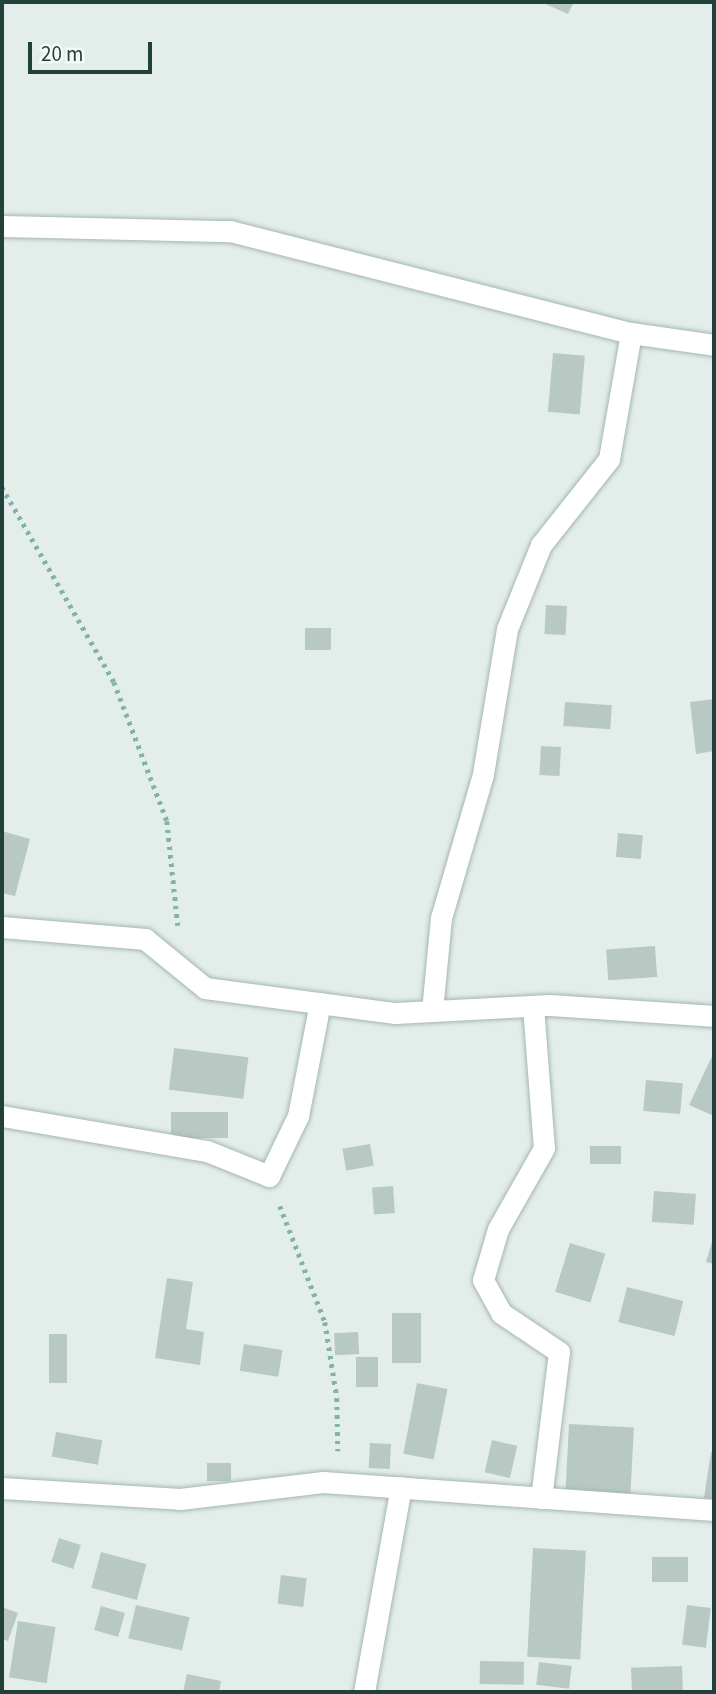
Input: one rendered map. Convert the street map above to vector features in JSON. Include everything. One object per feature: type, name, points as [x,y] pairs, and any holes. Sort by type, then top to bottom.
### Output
[{"type":"street","points":[[2,226],[230,231],[631,333],[714,345]]},
{"type":"street","points":[[432,1011],[441,918],[483,774],[507,629],[541,545],[609,459],[631,333]]},
{"type":"street","points":[[2,927],[145,939],[205,988],[395,1013],[533,1006],[714,1016]]},
{"type":"street","points":[[2,1116],[207,1151],[269,1176],[298,1116],[320,1003]]},
{"type":"street","points":[[533,1006],[544,1149],[498,1229],[483,1280],[501,1313],[559,1352],[541,1497]]},
{"type":"street","points":[[2,1488],[180,1499],[340,1483],[714,1510]]},
{"type":"street","points":[[364,1692],[401,1488]]},
{"type":"path","points":[[2,487],[114,682],[167,821],[182,970]]},
{"type":"path","points":[[269,1176],[325,1322],[337,1398],[340,1483]]},
{"type":"building","points":[[541,2],[574,2],[568,14]]},
{"type":"building","points":[[553,353],[585,356],[580,415],[548,412]]},
{"type":"building","points":[[546,605],[567,606],[565,635],[544,634]]},
{"type":"building","points":[[305,628],[331,628],[331,650],[305,650]]},
{"type":"building","points":[[714,699],[714,751],[696,754],[690,702]]},
{"type":"building","points":[[565,702],[612,705],[610,729],[563,726]]},
{"type":"building","points":[[541,746],[561,747],[559,776],[539,775]]},
{"type":"building","points":[[2,831],[30,839],[15,896],[2,893]]},
{"type":"building","points":[[618,833],[643,835],[641,859],[616,857]]},
{"type":"building","points":[[655,946],[657,977],[608,980],[606,949]]},
{"type":"building","points":[[174,1048],[248,1057],[243,1099],[169,1090]]},
{"type":"building","points":[[714,1052],[714,1116],[689,1105]]},
{"type":"building","points":[[646,1080],[683,1083],[680,1114],[643,1111]]},
{"type":"building","points":[[171,1112],[228,1112],[228,1138],[171,1138]]},
{"type":"building","points":[[370,1144],[374,1166],[346,1171],[342,1149]]},
{"type":"building","points":[[590,1146],[621,1146],[621,1164],[590,1164]]},
{"type":"building","points":[[393,1186],[395,1213],[374,1214],[372,1187]]},
{"type":"building","points":[[654,1191],[696,1194],[694,1225],[652,1222]]},
{"type":"building","points":[[714,1235],[714,1264],[706,1262]]},
{"type":"building","points":[[570,1243],[605,1254],[590,1303],[555,1292]]},
{"type":"building","points":[[167,1278],[193,1282],[186,1329],[204,1332],[200,1365],[155,1358]]},
{"type":"building","points":[[627,1287],[683,1301],[675,1336],[618,1322]]},
{"type":"building","points":[[392,1313],[421,1313],[421,1363],[392,1363]]},
{"type":"building","points":[[358,1332],[359,1354],[335,1355],[334,1333]]},
{"type":"building","points":[[49,1334],[67,1334],[67,1383],[49,1383]]},
{"type":"building","points":[[244,1344],[283,1350],[278,1377],[240,1371]]},
{"type":"building","points":[[356,1357],[378,1357],[378,1387],[356,1387]]},
{"type":"building","points":[[417,1383],[447,1389],[434,1460],[403,1454]]},
{"type":"building","points":[[569,1424],[634,1427],[630,1494],[565,1491]]},
{"type":"building","points":[[56,1432],[102,1440],[98,1465],[52,1457]]},
{"type":"building","points":[[492,1440],[517,1446],[510,1478],[485,1472]]},
{"type":"building","points":[[370,1443],[391,1444],[390,1469],[369,1468]]},
{"type":"building","points":[[711,1452],[714,1452],[714,1499],[704,1498]]},
{"type":"building","points":[[207,1463],[231,1463],[231,1481],[207,1481]]},
{"type":"building","points":[[59,1538],[81,1545],[73,1569],[51,1562]]},
{"type":"building","points":[[533,1548],[586,1551],[580,1660],[527,1657]]},
{"type":"building","points":[[101,1552],[146,1564],[137,1600],[91,1588]]},
{"type":"building","points":[[652,1557],[688,1557],[688,1582],[652,1582]]},
{"type":"building","points":[[281,1575],[307,1578],[303,1607],[277,1604]]},
{"type":"building","points":[[136,1605],[190,1617],[182,1651],[128,1638]]},
{"type":"building","points":[[687,1605],[711,1608],[706,1648],[682,1645]]},
{"type":"building","points":[[101,1606],[125,1613],[118,1637],[94,1630]]},
{"type":"building","points":[[2,1607],[18,1613],[8,1641],[2,1639]]},
{"type":"building","points":[[18,1621],[56,1627],[47,1683],[9,1677]]},
{"type":"building","points":[[480,1661],[524,1662],[524,1685],[480,1684]]},
{"type":"building","points":[[539,1662],[572,1666],[569,1689],[536,1685]]},
{"type":"building","points":[[682,1666],[683,1692],[632,1692],[631,1668]]},
{"type":"building","points":[[187,1674],[221,1681],[219,1692],[183,1692]]}]
